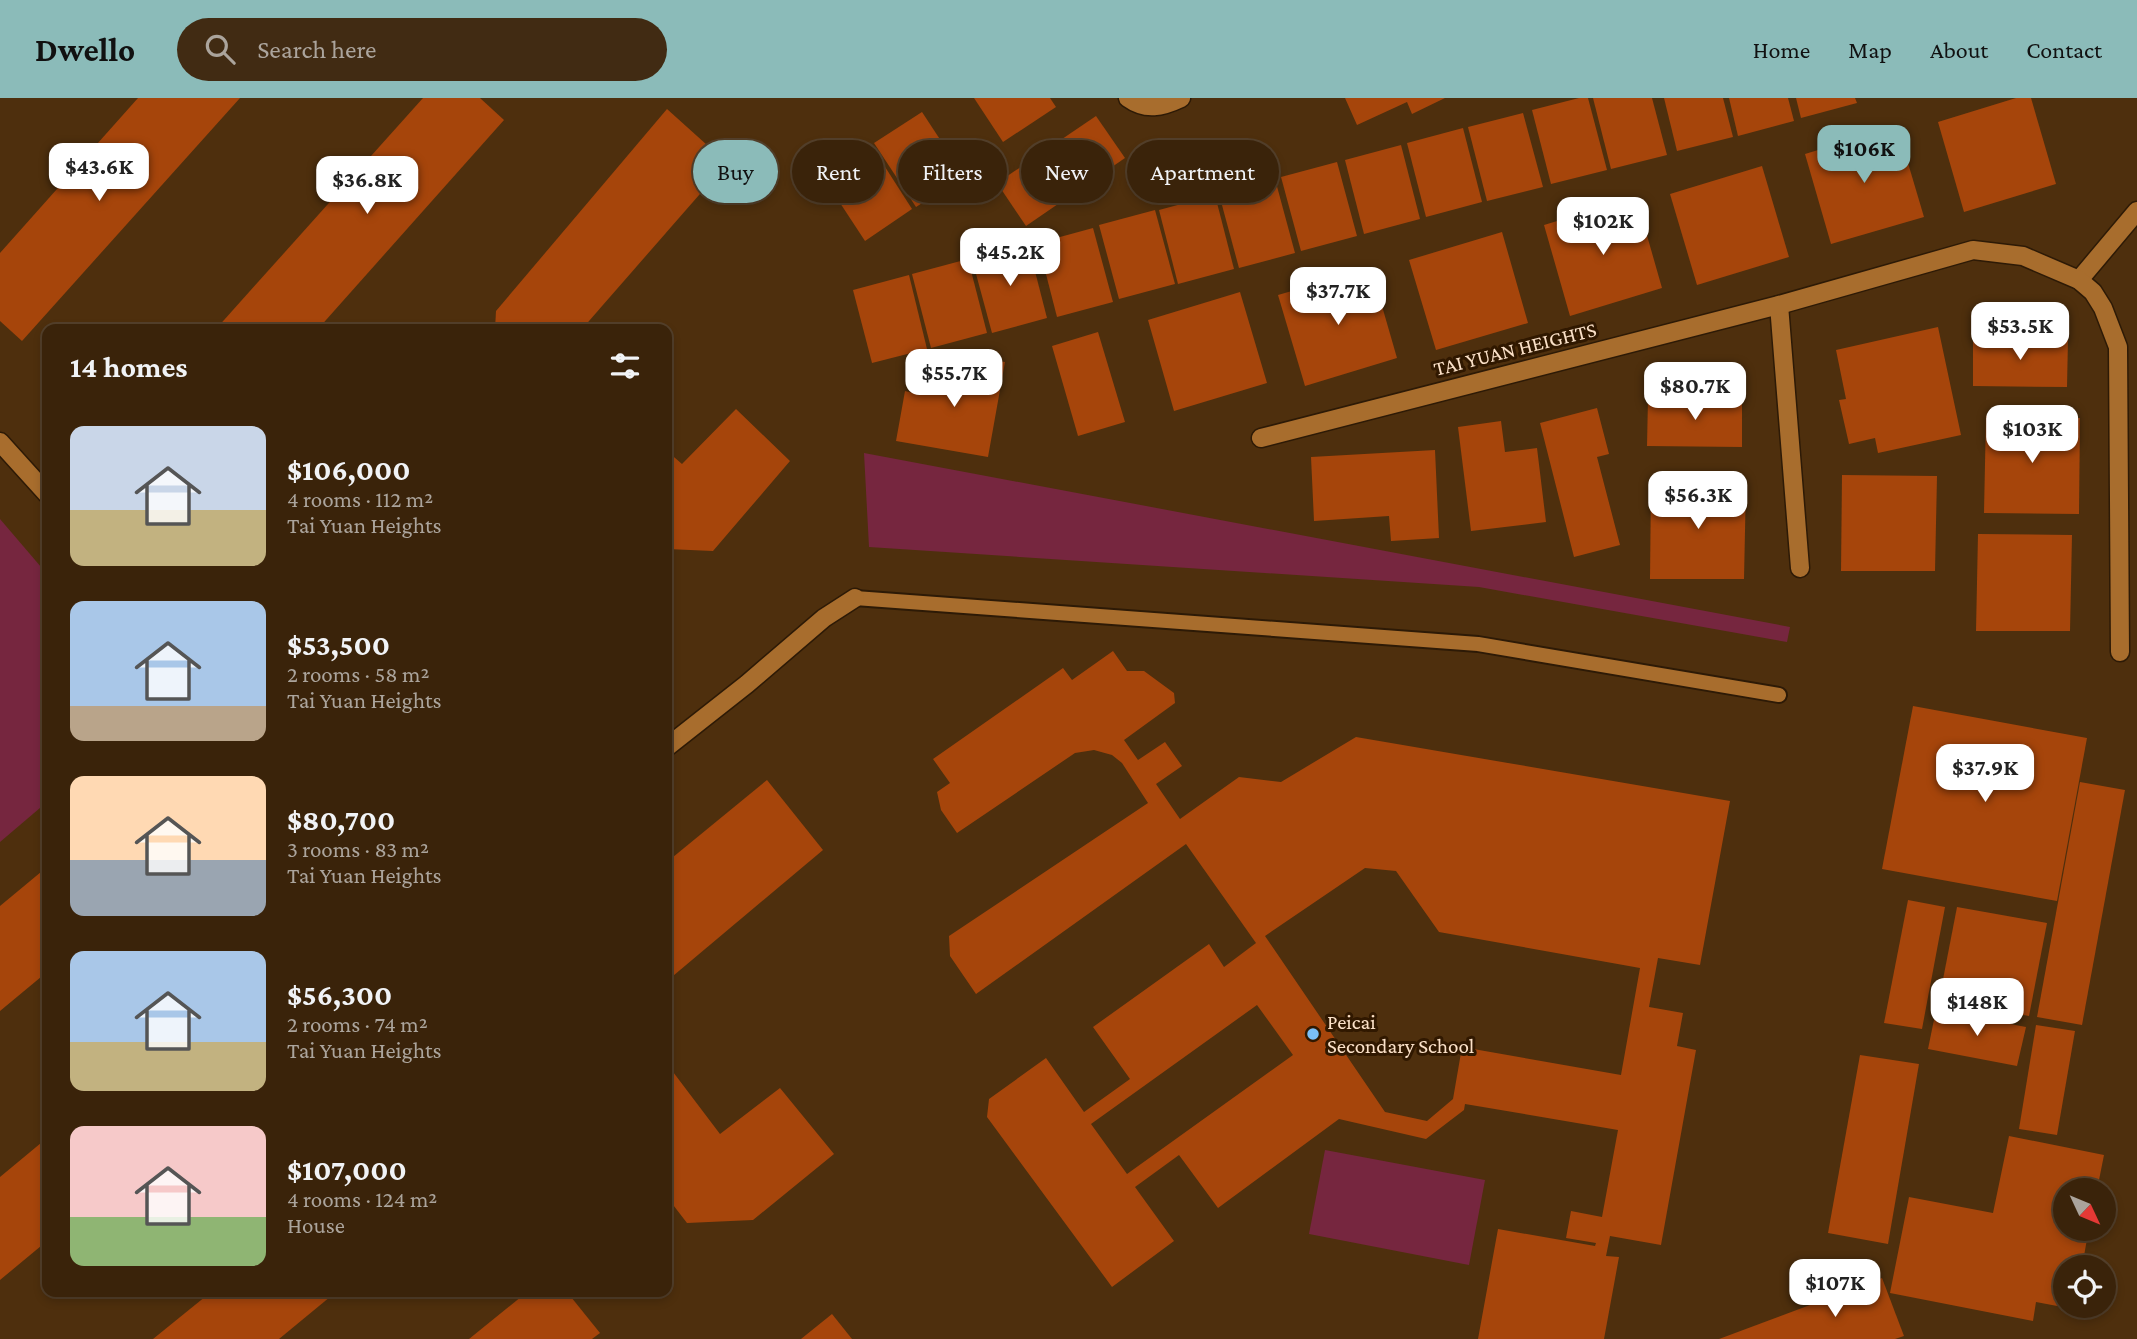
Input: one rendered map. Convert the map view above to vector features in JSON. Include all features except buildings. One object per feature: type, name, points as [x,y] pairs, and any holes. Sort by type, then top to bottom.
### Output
[{"type":"street","points":[[1128,98],[1138,106],[1162,107],[1181,98]]},
{"type":"street","points":[[2079,280],[2137,211]]},
{"type":"street","name":"TAI YUAN HEIGHTS","points":[[1261,438],[1779,305],[1973,250],[2023,256],[2079,280],[2093,292],[2103,308],[2119,347],[2120,652]]},
{"type":"street","points":[[1779,305],[1800,568]]},
{"type":"street","points":[[0,442],[42,488]]},
{"type":"street","points":[[672,743],[824,618],[855,598]]},
{"type":"lane","points":[[855,598],[1478,644],[1779,695]]},
{"type":"shaded area","points":[[864,453],[1790,627],[1787,642],[1479,587],[869,547]]},
{"type":"shaded area","points":[[0,519],[42,568],[42,806],[0,842]]},
{"type":"shaded area","points":[[1325,1150],[1485,1180],[1469,1265],[1309,1234]]},
{"type":"place","name":"Peicai Secondary School","points":[[1313,1034]]}]
